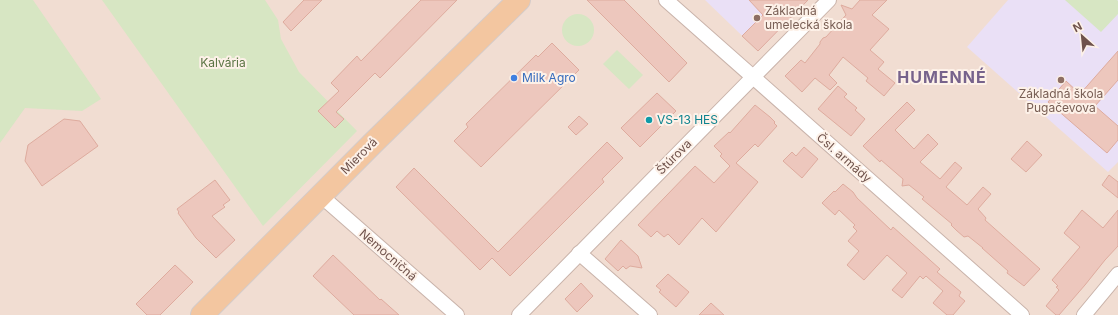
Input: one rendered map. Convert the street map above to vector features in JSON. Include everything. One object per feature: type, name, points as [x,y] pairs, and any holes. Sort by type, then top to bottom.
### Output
[{"type":"main road","name":"Mierová","points":[[202,315],[320,195],[519,0]]},
{"type":"street","name":"Čsl. armády","points":[[666,0],[1022,315]]},
{"type":"street","name":"Štúrova","points":[[518,315],[829,0]]},
{"type":"street","name":"Nemocničná","points":[[320,195],[457,315]]},
{"type":"street","points":[[579,253],[650,315]]},
{"type":"street","points":[[1084,315],[1118,274]]},
{"type":"shaded area","points":[[0,0],[1118,0],[1118,315],[0,315]]},
{"type":"shaded area","name":"Základná umelecká škola","points":[[705,0],[808,0],[758,51]]},
{"type":"shaded area","name":"Základná škola Pugačevova","points":[[1008,0],[1118,0],[1118,162],[1108,172],[967,47]]},
{"type":"green space","points":[[0,0],[33,0],[101,99],[82,111],[25,108],[0,143]]},
{"type":"green space","name":"Kalvária","points":[[102,0],[265,0],[278,20],[281,39],[299,72],[357,131],[263,226]]},
{"type":"green space","points":[[1065,0],[1117,0],[1118,14],[1101,32]]},
{"type":"green space","points":[[578,14],[584,15],[591,21],[594,30],[593,36],[587,43],[578,46],[572,45],[565,39],[562,30],[563,24],[569,17]]},
{"type":"green space","points":[[617,50],[643,75],[629,89],[603,64]]},
{"type":"building","points":[[304,0],[322,0],[291,31],[283,22]]},
{"type":"building","points":[[421,0],[457,0],[380,78],[375,73],[336,112],[344,119],[335,128],[318,111],[339,91],[331,83],[357,56],[361,61]]},
{"type":"building","points":[[587,0],[624,0],[687,63],[669,82]]},
{"type":"building","points":[[749,0],[808,0],[758,51],[742,36],[763,15]]},
{"type":"building","points":[[860,0],[887,0],[872,15],[889,29],[870,50],[884,62],[878,69],[895,83],[884,96],[866,81],[868,78],[843,57],[829,75],[837,83],[830,90],[815,78],[802,92],[785,76],[801,60],[805,63],[823,38],[826,37],[846,15],[841,5],[852,9]]},
{"type":"building","points":[[552,43],[579,70],[481,167],[454,141],[468,127],[466,124],[536,55],[538,57]]},
{"type":"building","points":[[1118,51],[1118,80],[1095,106],[1118,126],[1118,140],[1107,153],[1048,102],[1066,81],[1080,94]]},
{"type":"building","points":[[838,86],[847,94],[844,97],[857,108],[855,110],[865,119],[851,136],[818,109]]},
{"type":"building","name":"VS-13 HES","points":[[657,93],[676,111],[640,147],[621,128]]},
{"type":"building","points":[[907,102],[915,110],[895,130],[914,149],[928,134],[938,144],[920,162],[940,179],[955,162],[962,168],[946,187],[967,205],[983,187],[991,194],[978,209],[986,218],[985,220],[1040,269],[1024,286],[1007,273],[1008,271],[983,248],[968,236],[964,237],[956,230],[951,225],[952,224],[922,199],[924,197],[909,185],[902,186],[903,179],[881,160],[880,162],[863,146]]},
{"type":"building","points":[[755,105],[770,117],[777,126],[758,147],[755,144],[736,163],[758,182],[716,232],[702,218],[679,245],[668,234],[664,237],[657,231],[651,237],[638,225],[695,166],[714,183],[730,166],[720,156],[722,154],[714,146],[729,132],[730,133]]},
{"type":"building","points":[[579,116],[588,124],[576,135],[568,127]]},
{"type":"building","points":[[64,119],[80,121],[98,146],[42,186],[25,161],[28,145]]},
{"type":"building","points":[[1027,141],[1042,155],[1026,172],[1011,159]]},
{"type":"building","points":[[607,142],[623,158],[602,179],[604,182],[510,276],[492,258],[480,270],[396,187],[414,168],[498,252]]},
{"type":"building","points":[[804,147],[818,159],[802,178],[783,161],[792,152],[796,156]]},
{"type":"building","points":[[1109,175],[1118,182],[1118,198],[1102,185]]},
{"type":"building","points":[[215,180],[230,200],[223,205],[225,207],[212,216],[235,240],[216,258],[196,238],[178,213],[179,212],[177,209]]},
{"type":"building","points":[[843,184],[891,230],[893,227],[940,269],[937,272],[961,292],[959,296],[965,301],[953,315],[947,315],[933,303],[943,291],[926,276],[923,279],[920,276],[902,298],[892,290],[907,273],[887,255],[864,280],[847,265],[859,251],[848,241],[857,231],[853,227],[855,225],[839,210],[835,215],[822,203]]},
{"type":"building","points":[[1082,210],[1103,228],[1118,210],[1118,246],[1059,315],[1056,315],[1046,306],[1059,290],[1056,287],[1058,286],[1052,280],[1080,247],[1064,233]]},
{"type":"building","points":[[621,240],[638,256],[642,268],[630,266],[626,269],[623,266],[618,271],[605,259]]},
{"type":"building","points":[[333,255],[380,300],[381,299],[399,315],[354,315],[313,276]]},
{"type":"building","points":[[175,265],[193,282],[160,315],[147,315],[136,304]]},
{"type":"building","points":[[668,274],[689,292],[676,307],[659,292],[661,290],[656,286]]},
{"type":"building","points":[[581,283],[593,296],[577,312],[565,299]]},
{"type":"building","points":[[711,303],[724,315],[699,315]]},
{"type":"place","name":"Základná umelecká škola","points":[[757,18]]},
{"type":"place","name":"Milk Agro","points":[[514,78]]},
{"type":"place","name":"Základná škola Pugačevova","points":[[1061,80]]},
{"type":"place","name":"VS-13 HES","points":[[649,120]]},
{"type":"district","name":"HUMENNÉ","points":[[942,77]]}]
